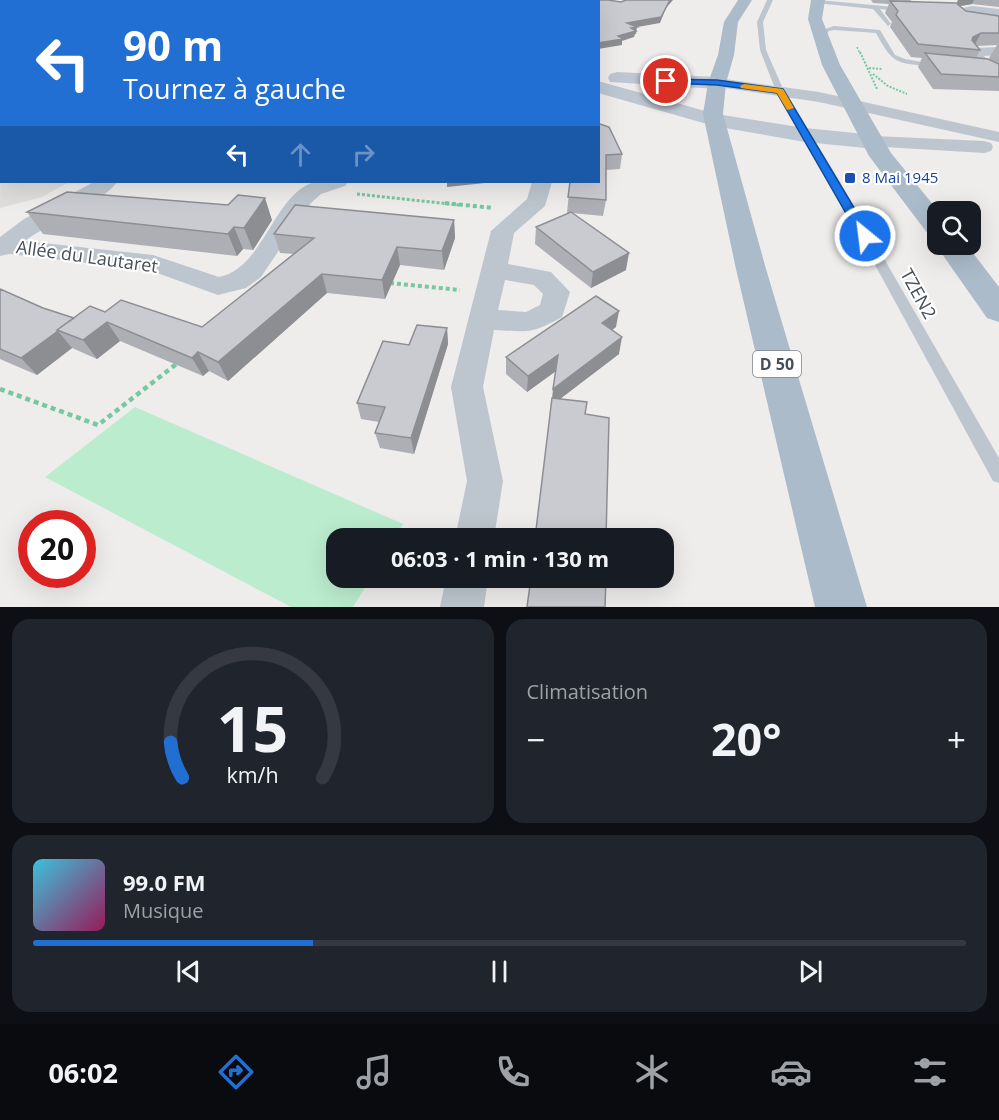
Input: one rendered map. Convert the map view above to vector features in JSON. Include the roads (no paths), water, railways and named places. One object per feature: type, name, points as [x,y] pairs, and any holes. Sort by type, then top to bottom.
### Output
[{"type":"main road","points":[[714,120],[717,83],[726,55],[731,22],[745,0]]},
{"type":"main road","points":[[818,1],[815,19],[817,32],[823,36],[831,65],[882,156],[927,214]]},
{"type":"main road","name":"D 50","points":[[714,120],[841,607]]},
{"type":"main road","points":[[958,255],[999,310]]},
{"type":"street","points":[[999,13],[972,9],[956,12],[964,18],[999,24]]},
{"type":"street","points":[[987,72],[974,52],[999,51]]},
{"type":"street","points":[[600,76],[717,83],[780,91],[853,104],[999,137]]},
{"type":"street","points":[[600,88],[714,120],[805,135],[874,142],[999,148]]},
{"type":"street","points":[[2,247],[32,224],[86,196],[106,183]]},
{"type":"street","name":"Allée du Lautaret","points":[[2,247],[153,263],[218,286],[237,282],[252,271],[302,200],[314,190],[335,183]]},
{"type":"street","points":[[476,528],[485,481],[467,387],[503,231],[537,201],[542,183]]},
{"type":"street","points":[[462,607],[465,588]]},
{"type":"lane","name":"TZEN2","points":[[770,0],[760,22],[764,50],[780,91],[832,177],[999,475]]},
{"type":"lane","points":[[818,1],[913,11]]},
{"type":"lane","points":[[875,7],[888,24]]},
{"type":"lane","points":[[815,19],[847,28],[878,31],[892,56],[917,63],[940,65]]},
{"type":"lane","points":[[823,36],[827,30],[847,28]]},
{"type":"place","name":"8 Mai 1945","points":[[850,178]]}]
